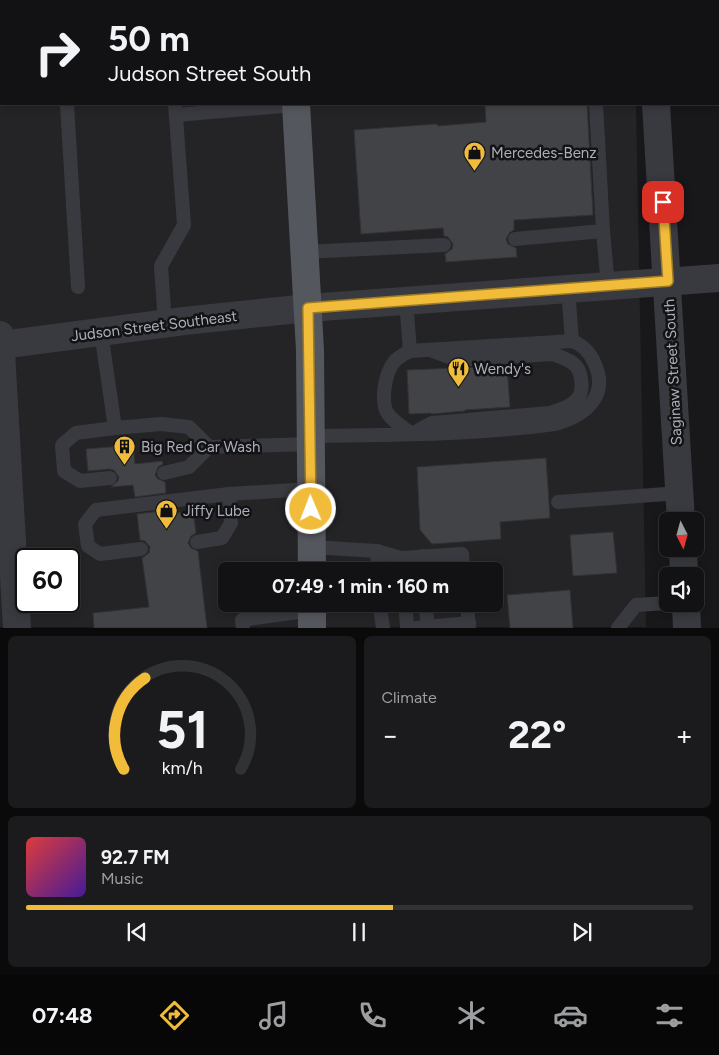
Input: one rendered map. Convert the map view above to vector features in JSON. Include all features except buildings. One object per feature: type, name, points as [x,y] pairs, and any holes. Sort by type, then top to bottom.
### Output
[{"type":"main road","points":[[296,105],[308,308],[312,559]]},
{"type":"street","name":"Saginaw Street South","points":[[656,105],[681,512]]},
{"type":"street","name":"Judson Street Southeast","points":[[0,342],[308,308],[719,278]]},
{"type":"street","points":[[0,342],[17,628]]},
{"type":"street","points":[[686,612],[687,628]]},
{"type":"lane","points":[[67,105],[78,288]]},
{"type":"lane","points":[[165,324],[161,266],[184,225],[176,109],[272,105]]},
{"type":"lane","points":[[596,105],[608,286]]},
{"type":"lane","points":[[515,239],[603,231]]},
{"type":"lane","points":[[305,252],[444,245]]},
{"type":"lane","points":[[568,288],[572,342]]},
{"type":"lane","points":[[406,300],[410,351]]},
{"type":"lane","points":[[101,332],[115,428]]},
{"type":"lane","points":[[164,473],[190,467],[209,447],[539,426],[568,421],[591,404],[598,394],[600,383],[598,369],[592,356],[580,344],[572,342],[410,351],[392,363],[385,382],[384,397],[387,413],[412,434]]},
{"type":"lane","points":[[412,434],[432,423],[550,412],[565,408],[579,396],[581,388],[579,373],[575,365],[553,354],[457,360],[430,350]]},
{"type":"lane","points":[[110,478],[80,482],[64,471],[62,445],[76,432],[161,424],[189,426],[209,447]]},
{"type":"lane","points":[[141,549],[100,554],[88,546],[85,524],[96,510],[229,494],[311,489]]},
{"type":"lane","points":[[558,502],[680,493]]},
{"type":"lane","points":[[197,542],[222,538],[231,523],[229,494]]},
{"type":"lane","points":[[377,551],[378,562]]},
{"type":"lane","points":[[312,559],[377,551],[397,562]]},
{"type":"lane","points":[[409,562],[422,556],[462,554],[463,562]]},
{"type":"lane","points":[[422,556],[422,562]]},
{"type":"lane","points":[[618,628],[636,605],[659,604]]},
{"type":"lane","points":[[406,612],[407,628]]},
{"type":"lane","points":[[425,612],[421,627],[469,625],[468,612]]},
{"type":"lane","points":[[242,628],[242,620],[312,614]]},
{"type":"shaded area","points":[[0,105],[636,105],[646,627],[0,627]]},
{"type":"place","name":"Mercedes-Benz","points":[[475,172]]},
{"type":"place","name":"Wendy's","points":[[458,388]]},
{"type":"place","name":"Big Red Car Wash","points":[[125,466]]},
{"type":"place","name":"Jiffy Lube","points":[[167,530]]},
{"type":"route","points":[[311,509],[308,308],[668,281],[663,202]]}]
